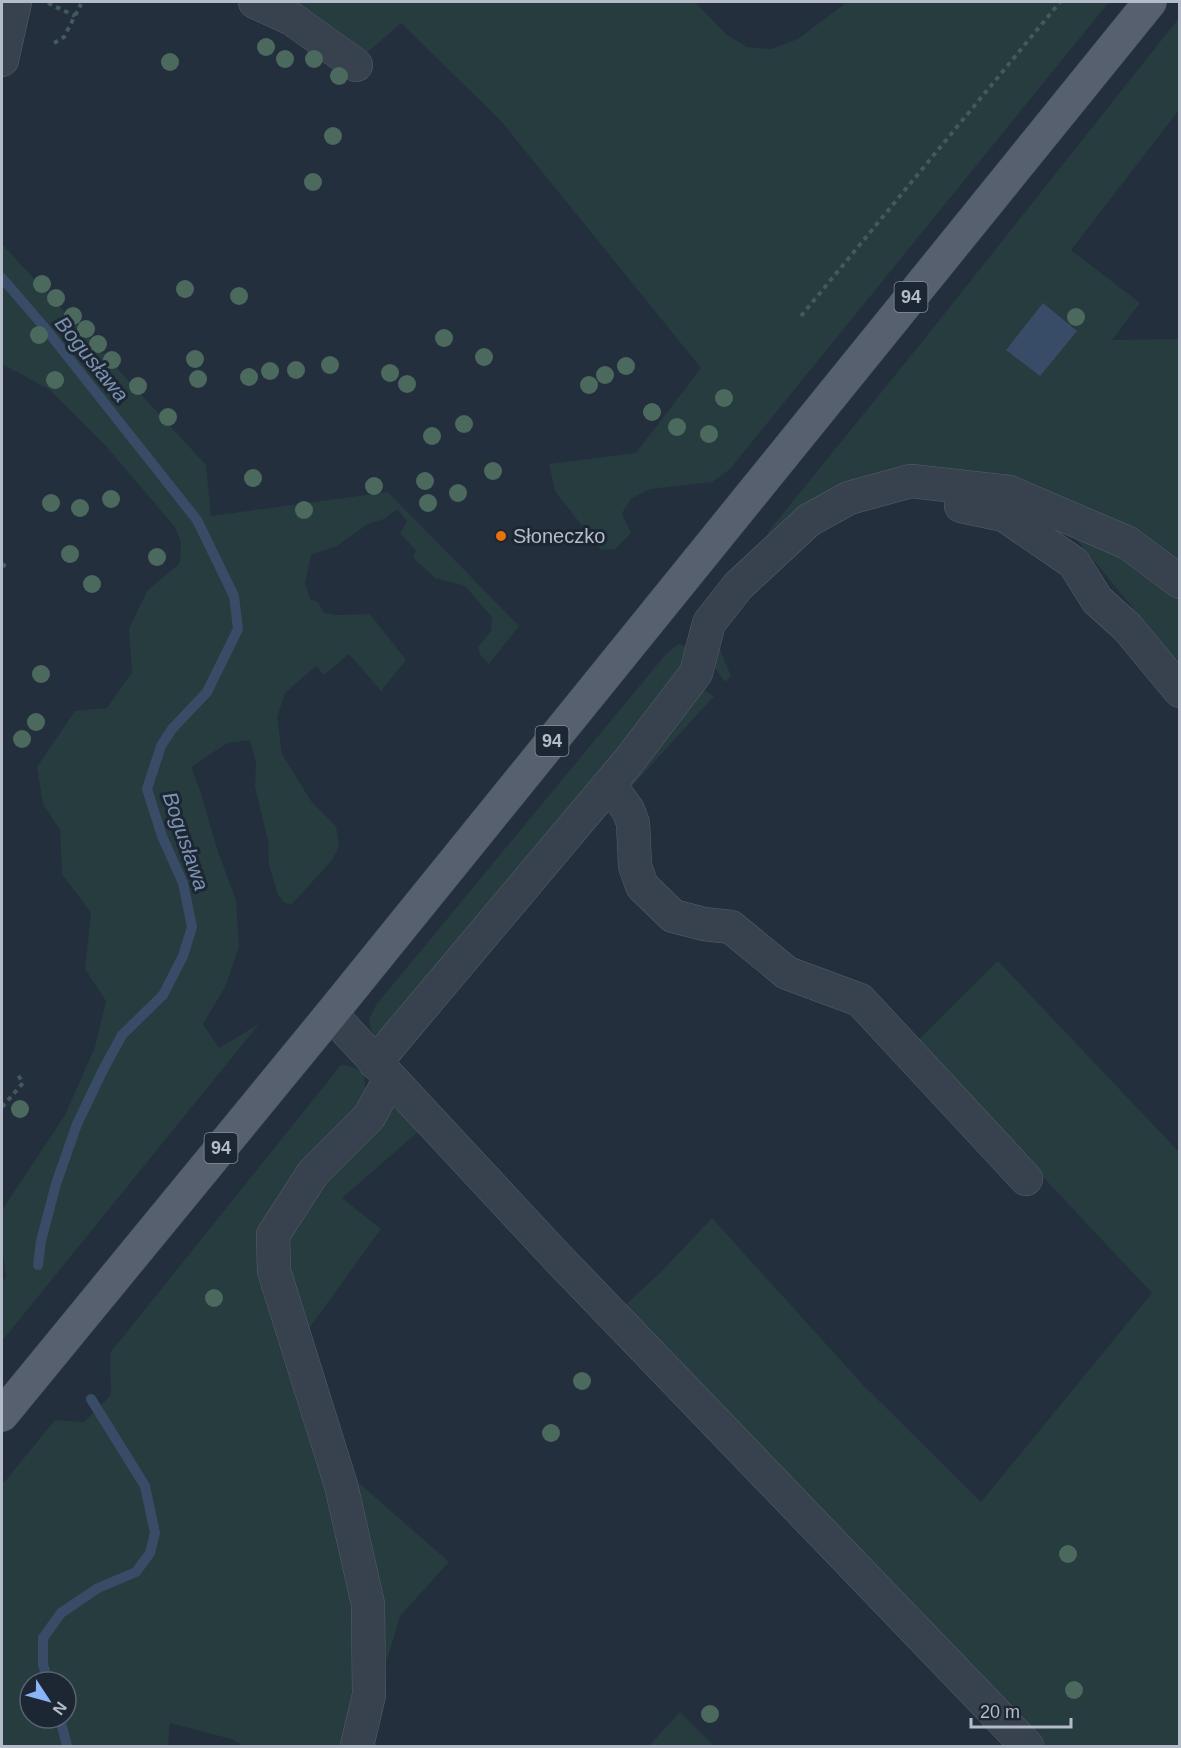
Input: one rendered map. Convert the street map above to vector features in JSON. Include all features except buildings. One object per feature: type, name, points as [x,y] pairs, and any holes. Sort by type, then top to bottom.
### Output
[{"type":"main road","name":"94","points":[[2,1415],[331,1014],[1150,2]]},
{"type":"street","points":[[2,60],[15,2]]},
{"type":"street","points":[[255,2],[292,19],[356,65]]},
{"type":"street","points":[[357,1746],[369,1695],[368,1604],[342,1485],[274,1271],[273,1235],[314,1173],[369,1117],[382,1071],[696,673],[709,622],[738,586],[809,520],[849,498],[911,481],[1009,492],[1128,543],[1179,582]]},
{"type":"street","points":[[849,498],[930,500],[1004,515],[1074,563],[1098,600],[1127,627],[1179,691]]},
{"type":"street","points":[[609,784],[628,810],[633,823],[635,866],[642,886],[673,916],[704,924],[731,927],[787,973],[860,1000],[1026,1179]]},
{"type":"street","points":[[331,1014],[1012,1741]]},
{"type":"path","points":[[801,316],[1060,2]]},
{"type":"path","points":[[48,3],[75,16]]},
{"type":"path","points":[[54,43],[64,37],[81,4]]},
{"type":"path","points":[[2,564],[8,568]]},
{"type":"path","points":[[2,1107],[23,1083],[18,1075]]},
{"type":"green space","points":[[283,2],[695,2],[726,34],[747,47],[771,49],[798,39],[847,2],[1109,2],[730,469],[712,482],[650,489],[632,498],[622,513],[631,533],[615,549],[601,550],[555,491],[549,464],[636,453],[701,368],[501,121],[401,23],[362,57]]},
{"type":"green space","points":[[1179,18],[1179,110],[1071,250],[1140,303],[1112,340],[1179,339],[1179,568],[916,473],[769,539],[768,532]]},
{"type":"green space","points":[[2,244],[206,465],[211,516],[388,492],[519,626],[489,664],[481,656],[478,647],[491,631],[492,617],[465,586],[435,578],[413,558],[416,550],[400,534],[407,521],[397,509],[384,519],[368,524],[337,546],[311,555],[305,583],[310,599],[318,602],[324,613],[370,614],[406,660],[381,691],[349,654],[324,675],[316,666],[285,693],[277,717],[282,754],[311,801],[336,826],[339,847],[332,860],[292,904],[285,903],[278,895],[269,865],[268,840],[255,787],[256,763],[250,740],[227,743],[191,767],[236,900],[239,947],[225,987],[203,1024],[219,1048],[259,1024],[2,1341],[2,1282],[6,1277],[2,1243],[2,1210],[65,1115],[95,1047],[106,1001],[85,969],[91,913],[62,874],[60,830],[43,804],[37,767],[75,711],[107,708],[132,672],[129,629],[147,591],[180,563],[181,542],[175,527],[104,444],[50,390],[2,364]]},
{"type":"green space","points":[[838,514],[720,621],[714,636],[731,676],[725,682],[712,664],[709,644],[716,621],[750,585]]},
{"type":"green space","points":[[1068,529],[1146,572],[1179,601],[1179,664]]},
{"type":"green space","points":[[678,644],[685,646],[690,655],[689,667],[418,998],[373,1037],[369,1020],[376,1005],[666,654]]},
{"type":"green space","points":[[704,690],[714,696],[625,794],[626,773],[695,693]]},
{"type":"green space","points":[[998,961],[1179,1152],[1179,1746],[1039,1746],[622,1308],[661,1272],[712,1218],[864,1386],[981,1502],[1152,1293],[916,1042]]},
{"type":"green space","points":[[341,1065],[349,1066],[360,1072],[365,1081],[363,1102],[267,1220],[352,1574],[353,1682],[344,1746],[244,1746],[231,1739],[170,1723],[168,1746],[2,1746],[2,1485],[55,1420],[84,1422],[111,1395],[110,1353]]},
{"type":"green space","points":[[393,1108],[402,1111],[419,1131],[342,1198],[381,1229],[307,1331],[285,1266],[285,1238],[305,1204]]},
{"type":"green space","points":[[351,1476],[449,1562],[400,1616],[387,1660]]},
{"type":"green space","points":[[680,1712],[714,1746],[649,1746]]},
{"type":"water","points":[[1043,303],[1077,331],[1040,376],[1006,350]]},
{"type":"waterway","name":"Bogusława","points":[[2,278],[45,328],[197,520],[234,596],[238,629],[207,692],[172,729],[161,746],[147,789],[162,836],[183,883],[192,927],[183,956],[163,995],[122,1035],[77,1124],[56,1184],[41,1241],[38,1265]]},
{"type":"waterway","name":"Bogusława","points":[[45,1670],[43,1638],[61,1613],[98,1588],[136,1572],[150,1553],[155,1533],[145,1486],[91,1399]]},
{"type":"waterway","name":"Bogusława","points":[[63,1730],[67,1746]]},
{"type":"place","name":"Słoneczko","points":[[501,536]]}]
